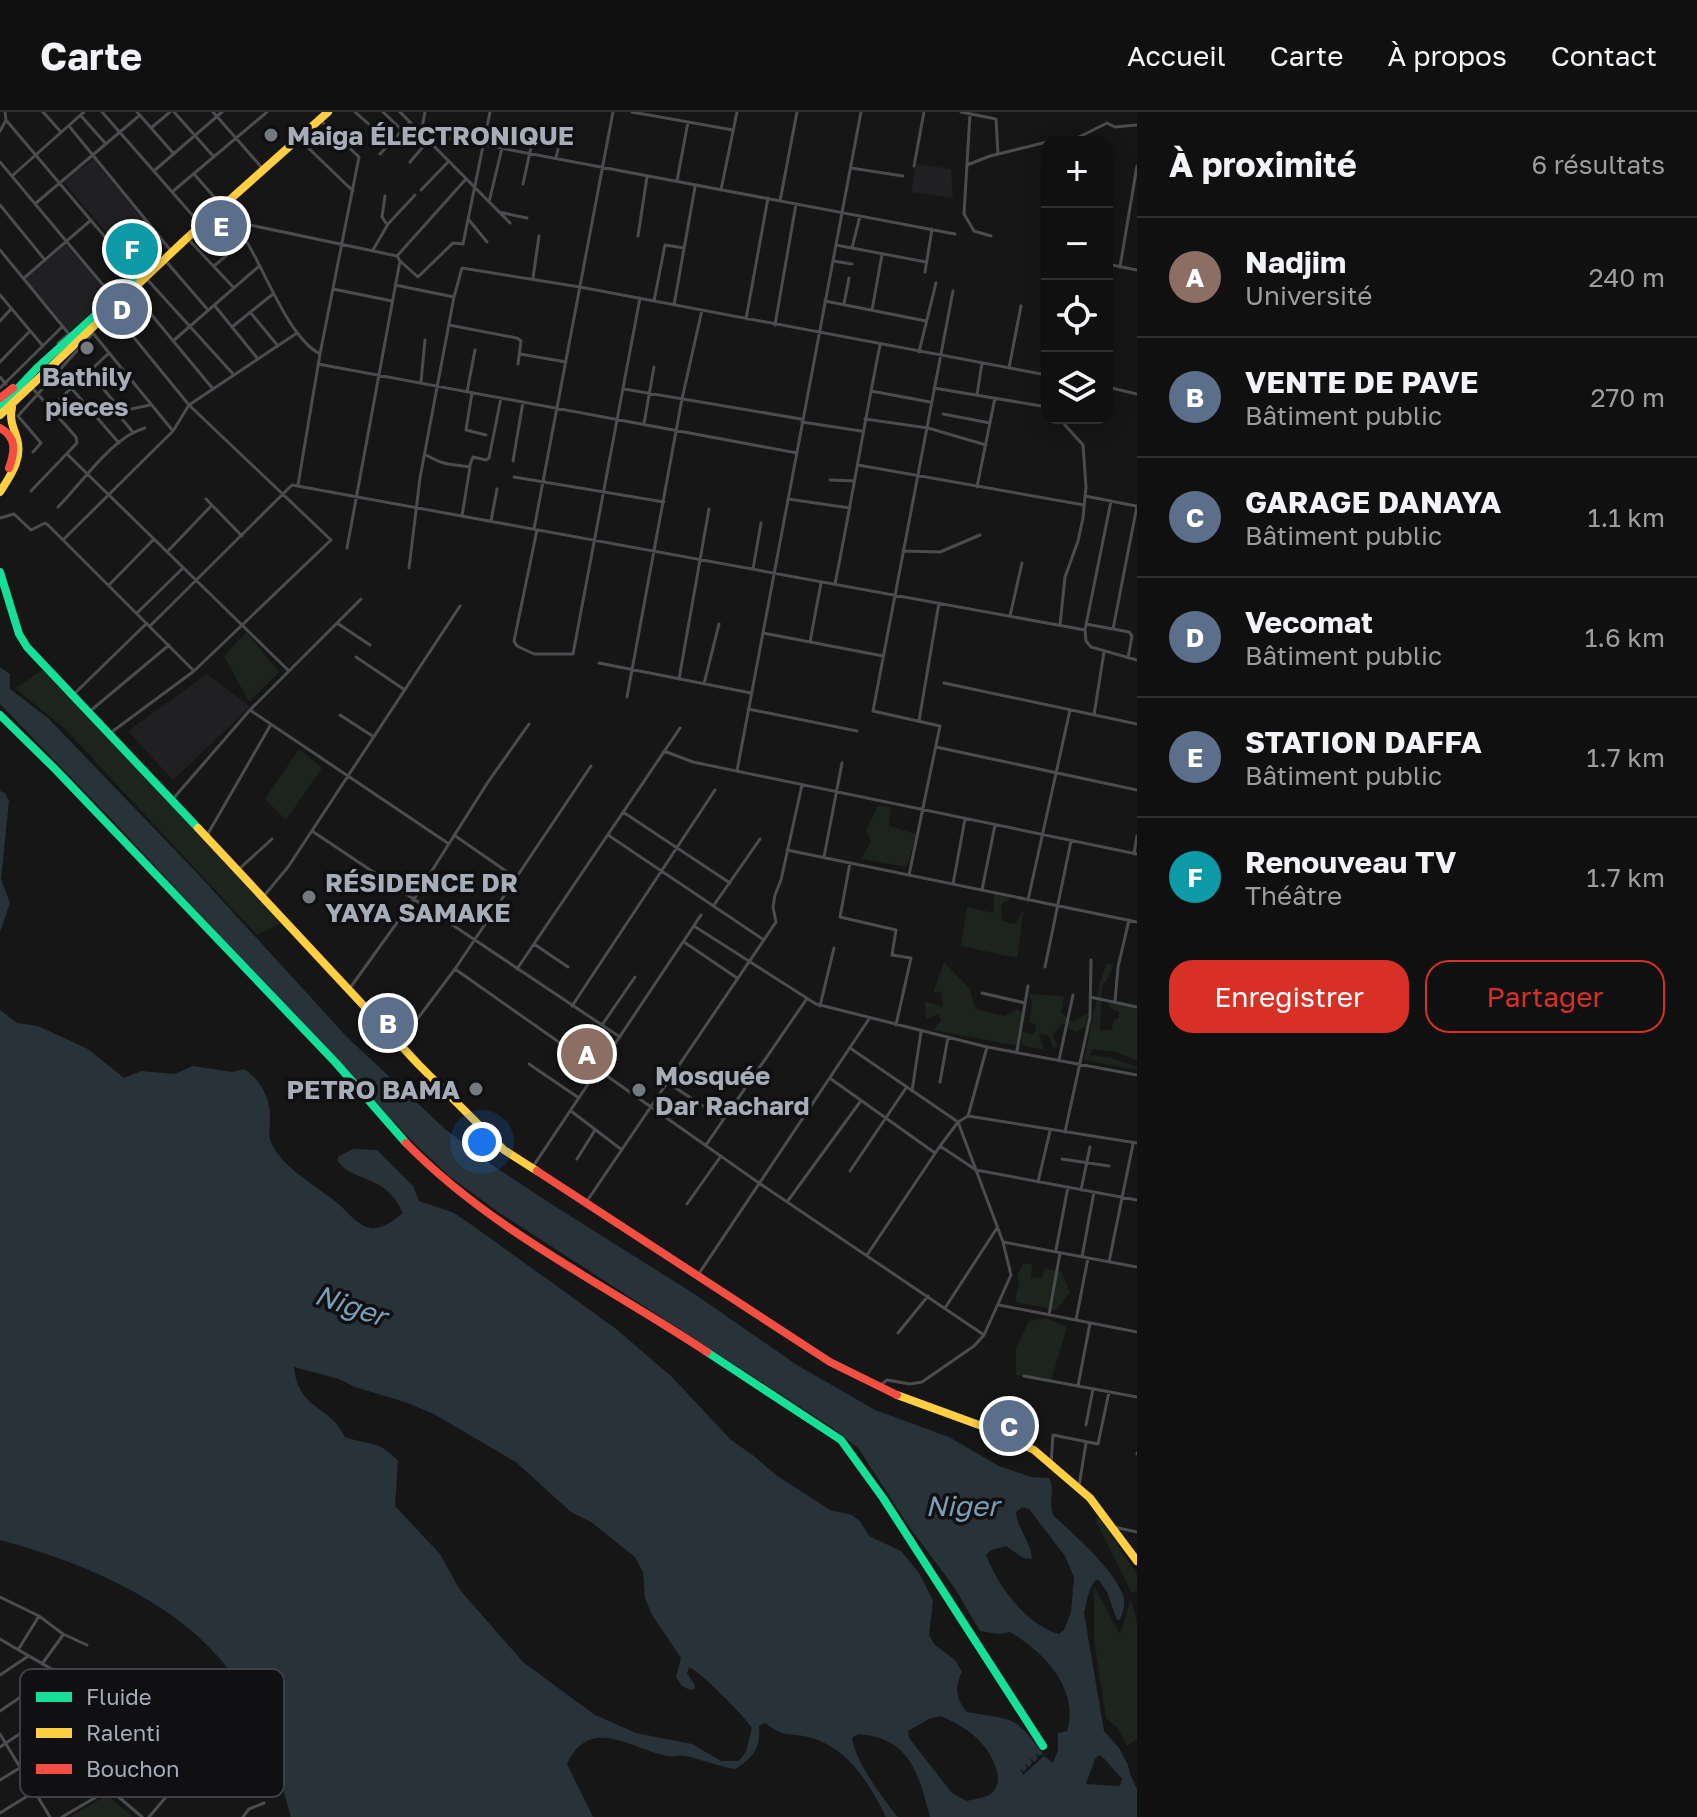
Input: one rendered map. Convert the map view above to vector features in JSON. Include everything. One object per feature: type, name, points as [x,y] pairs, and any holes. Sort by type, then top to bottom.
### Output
[{"type":"main road","points":[[3,393],[37,368],[172,252],[328,112]]},
{"type":"main road","points":[[0,417],[33,391],[62,347],[91,331],[142,276]]},
{"type":"main road","points":[[0,407],[37,368]]},
{"type":"main road","points":[[0,417],[33,391]]},
{"type":"main road","points":[[0,492],[19,455],[19,443],[9,420],[12,408]]},
{"type":"main road","points":[[0,428],[11,434],[14,453],[0,483]]},
{"type":"main road","points":[[0,572],[19,634],[27,647],[399,1043],[499,1145],[696,1278],[830,1362],[907,1400],[990,1429],[1034,1450],[1079,1486],[1114,1527],[1137,1561]]},
{"type":"main road","points":[[0,578],[5,588]]},
{"type":"main road","points":[[0,715],[336,1063],[437,1175],[473,1203],[841,1440],[883,1498],[1043,1746]]},
{"type":"street","points":[[5,112],[6,120],[115,249],[234,375]]},
{"type":"street","points":[[43,112],[61,132]]},
{"type":"street","points":[[102,112],[201,225]]},
{"type":"street","points":[[151,128],[172,112],[214,157]]},
{"type":"street","points":[[154,171],[195,136],[215,114],[222,112]]},
{"type":"street","points":[[172,192],[267,112]]},
{"type":"street","points":[[355,112],[390,143]]},
{"type":"street","points":[[383,112],[402,130]]},
{"type":"street","points":[[400,112],[510,223]]},
{"type":"street","points":[[421,133],[425,112]]},
{"type":"street","points":[[240,233],[250,225],[373,250],[397,256],[420,276],[453,243],[463,244],[490,112]]},
{"type":"street","points":[[613,112],[514,641],[517,646],[534,654],[573,654],[640,298]]},
{"type":"street","points":[[632,112],[733,130]]},
{"type":"street","points":[[672,119],[673,112]]},
{"type":"street","points":[[721,190],[737,112]]},
{"type":"street","points":[[780,201],[797,112]]},
{"type":"street","points":[[737,771],[861,112]]},
{"type":"street","points":[[914,166],[924,112]]},
{"type":"street","points":[[961,112],[984,114],[996,119],[998,154]]},
{"type":"street","points":[[12,176],[82,114],[106,144]]},
{"type":"street","points":[[35,204],[138,114],[174,154]]},
{"type":"street","points":[[215,114],[263,169]]},
{"type":"street","points":[[970,114],[964,214],[974,231],[991,236]]},
{"type":"street","points":[[298,486],[318,364],[359,157],[319,119]]},
{"type":"street","points":[[0,131],[6,120]]},
{"type":"street","points":[[380,154],[410,122]]},
{"type":"street","points":[[677,181],[688,122]]},
{"type":"street","points":[[1081,136],[1107,123],[1115,127],[1137,125]]},
{"type":"street","points":[[69,126],[172,252]]},
{"type":"street","points":[[556,158],[563,127]]},
{"type":"street","points":[[523,184],[535,129]]},
{"type":"street","points":[[421,133],[955,234]]},
{"type":"street","points":[[298,138],[353,191]]},
{"type":"street","points":[[410,162],[428,141]]},
{"type":"street","points":[[967,165],[1041,144]]},
{"type":"street","points":[[489,202],[502,148]]},
{"type":"street","points":[[421,190],[449,161]]},
{"type":"street","points":[[0,162],[114,299]]},
{"type":"street","points":[[1120,267],[1137,166]]},
{"type":"street","points":[[850,168],[903,176]]},
{"type":"street","points":[[194,174],[245,239],[297,333],[310,349],[320,354]]},
{"type":"street","points":[[638,236],[648,176]]},
{"type":"street","points":[[397,256],[466,179]]},
{"type":"street","points":[[674,305],[695,185]]},
{"type":"street","points":[[373,250],[388,224],[415,195]]},
{"type":"street","points":[[385,196],[382,217],[388,224]]},
{"type":"street","points":[[746,319],[768,198]]},
{"type":"street","points":[[775,325],[796,204]]},
{"type":"street","points":[[0,205],[45,260]]},
{"type":"street","points":[[499,212],[527,218]]},
{"type":"street","points":[[852,248],[860,216]]},
{"type":"street","points":[[24,279],[91,220]]},
{"type":"street","points":[[468,220],[487,242]]},
{"type":"street","points":[[115,249],[146,221]]},
{"type":"street","points":[[925,272],[932,229]]},
{"type":"street","points":[[533,278],[539,236]]},
{"type":"street","points":[[187,238],[234,288]]},
{"type":"street","points":[[214,266],[245,239]]},
{"type":"street","points":[[654,301],[665,245],[684,248]]},
{"type":"street","points":[[836,245],[926,262]]},
{"type":"street","points":[[1,253],[69,334],[62,347],[52,336]]},
{"type":"street","points":[[872,310],[882,254]]},
{"type":"street","points":[[347,548],[400,261]]},
{"type":"street","points":[[833,261],[852,264]]},
{"type":"street","points":[[160,262],[208,310]]},
{"type":"street","points":[[1113,265],[1137,270]]},
{"type":"street","points":[[173,341],[259,266]]},
{"type":"street","points":[[409,568],[425,454],[462,268],[533,278],[1041,374]]},
{"type":"street","points":[[844,304],[849,278]]},
{"type":"street","points":[[919,352],[936,283]]},
{"type":"street","points":[[394,284],[454,297]]},
{"type":"street","points":[[131,289],[213,389]]},
{"type":"street","points":[[333,289],[392,301]]},
{"type":"street","points":[[909,875],[940,726],[873,711],[953,291]]},
{"type":"street","points":[[232,327],[274,293]]},
{"type":"street","points":[[0,295],[43,346]]},
{"type":"street","points":[[825,301],[926,321]]},
{"type":"street","points":[[214,305],[258,359]]},
{"type":"street","points":[[1009,368],[1021,306]]},
{"type":"street","points":[[0,321],[11,309]]},
{"type":"street","points":[[109,734],[194,671],[331,540],[189,405],[110,309]]},
{"type":"street","points":[[627,697],[682,399],[702,310]]},
{"type":"street","points":[[250,312],[278,346]]},
{"type":"street","points":[[449,325],[517,338],[521,341],[518,364]]},
{"type":"street","points":[[3,393],[63,326]]},
{"type":"street","points":[[0,362],[30,331]]},
{"type":"street","points":[[33,452],[41,443],[18,416],[33,391],[91,331],[173,431]]},
{"type":"street","points":[[64,539],[173,431],[189,405],[297,333]]},
{"type":"street","points":[[421,382],[425,340]]},
{"type":"street","points":[[835,584],[858,465],[861,431],[880,345]]},
{"type":"street","points":[[475,350],[466,430],[486,435]]},
{"type":"street","points":[[50,408],[109,353]]},
{"type":"street","points":[[520,354],[566,362]]},
{"type":"street","points":[[977,395],[982,363]]},
{"type":"street","points":[[318,364],[797,453]]},
{"type":"street","points":[[644,424],[654,367]]},
{"type":"street","points":[[89,372],[122,411],[152,404]]},
{"type":"street","points":[[0,377],[3,393]]},
{"type":"street","points":[[71,388],[119,443]]},
{"type":"street","points":[[934,388],[1041,406]]},
{"type":"street","points":[[1113,388],[1137,394]]},
{"type":"street","points":[[624,389],[861,431]]},
{"type":"street","points":[[31,491],[77,443],[76,437],[33,391]]},
{"type":"street","points":[[871,391],[931,402]]},
{"type":"street","points":[[462,516],[473,457],[489,458],[501,398]]},
{"type":"street","points":[[977,487],[995,398]]},
{"type":"street","points":[[513,461],[523,402]]},
{"type":"street","points":[[120,409],[117,413],[132,431]]},
{"type":"street","points":[[943,414],[990,423]]},
{"type":"street","points":[[865,419],[928,428],[986,445]]},
{"type":"street","points":[[1060,625],[1065,577],[1078,541],[1085,496],[1083,445],[1065,424]]},
{"type":"street","points":[[58,507],[132,431],[145,428]]},
{"type":"street","points":[[425,454],[439,463],[470,467]]},
{"type":"street","points":[[68,455],[289,671]]},
{"type":"street","points":[[858,465],[1084,505]]},
{"type":"street","points":[[514,477],[664,502]]},
{"type":"street","points":[[830,480],[855,481]]},
{"type":"street","points":[[73,695],[197,581],[292,485],[1060,625],[1113,629],[1131,634],[1128,658]]},
{"type":"street","points":[[491,521],[497,489]]},
{"type":"street","points":[[1085,496],[1137,506],[1113,629]]},
{"type":"street","points":[[206,499],[242,536]]},
{"type":"street","points":[[788,499],[850,508]]},
{"type":"street","points":[[1111,501],[1085,627],[1088,645],[1137,660]]},
{"type":"street","points":[[167,552],[212,505]]},
{"type":"street","points":[[679,679],[709,509]]},
{"type":"street","points":[[0,518],[14,514],[31,530],[45,523],[194,671]]},
{"type":"street","points":[[753,569],[761,523]]},
{"type":"street","points":[[903,551],[940,552],[980,535]]},
{"type":"street","points":[[109,585],[154,539]]},
{"type":"street","points":[[1010,616],[1022,563]]},
{"type":"street","points":[[137,613],[183,568]]},
{"type":"street","points":[[810,642],[822,582]]},
{"type":"street","points":[[172,800],[250,710],[361,599]]},
{"type":"street","points":[[919,721],[939,603]]},
{"type":"street","points":[[263,897],[288,867],[460,606]]},
{"type":"street","points":[[337,623],[370,645]]},
{"type":"street","points":[[704,684],[719,624]]},
{"type":"street","points":[[763,633],[883,656]]},
{"type":"street","points":[[89,712],[169,645]]},
{"type":"street","points":[[1094,715],[1104,652]]},
{"type":"street","points":[[356,657],[405,690]]},
{"type":"street","points":[[599,663],[751,693]]},
{"type":"street","points":[[944,683],[1137,724]]},
{"type":"street","points":[[748,709],[857,731]]},
{"type":"street","points":[[250,710],[449,844]]},
{"type":"street","points":[[1028,900],[1070,710]]},
{"type":"street","points":[[340,715],[374,737]]},
{"type":"street","points":[[206,837],[271,724]]},
{"type":"street","points":[[350,988],[414,899],[488,782],[529,724]]},
{"type":"street","points":[[517,969],[680,728]]},
{"type":"street","points":[[936,747],[1137,790]]},
{"type":"street","points":[[664,751],[693,762],[1135,854],[1137,836]]},
{"type":"street","points":[[824,858],[842,763]]},
{"type":"street","points":[[399,1043],[455,969],[591,766]]},
{"type":"street","points":[[585,1204],[776,922],[773,907],[775,895],[802,785]]},
{"type":"street","points":[[572,1006],[715,790]]},
{"type":"street","points":[[623,812],[730,883]]},
{"type":"street","points":[[953,884],[965,819]]},
{"type":"street","points":[[982,890],[995,825]]},
{"type":"street","points":[[312,831],[620,1037]]},
{"type":"street","points":[[454,835],[516,878]]},
{"type":"street","points":[[608,835],[764,940]]},
{"type":"street","points":[[238,870],[272,839]]},
{"type":"street","points":[[714,906],[760,839]]},
{"type":"street","points":[[1045,967],[1071,841]]},
{"type":"street","points":[[787,850],[1137,922]]},
{"type":"street","points":[[850,863],[840,917],[896,930],[892,955],[911,958],[896,1026]]},
{"type":"street","points":[[531,1169],[701,915]]},
{"type":"street","points":[[1115,1002],[1118,967],[1129,920]]},
{"type":"street","points":[[694,926],[820,1006],[987,1047],[1137,1075]]},
{"type":"street","points":[[684,942],[738,979]]},
{"type":"street","points":[[534,944],[568,967]]},
{"type":"street","points":[[820,1006],[834,948]]},
{"type":"street","points":[[1065,1132],[1090,1017],[1091,960]]},
{"type":"street","points":[[455,969],[759,1183],[984,1335]]},
{"type":"street","points":[[602,1025],[635,977]]},
{"type":"street","points":[[1017,1051],[1028,986]]},
{"type":"street","points":[[982,993],[1025,1003]]},
{"type":"street","points":[[1059,1060],[1073,995]]},
{"type":"street","points":[[1090,997],[1137,1007]]},
{"type":"street","points":[[706,1145],[807,999]]},
{"type":"street","points":[[696,1278],[869,1019]]},
{"type":"street","points":[[912,1092],[921,1032]]},
{"type":"street","points":[[940,1082],[948,1037]]},
{"type":"street","points":[[968,1116],[987,1047]]},
{"type":"street","points":[[850,1048],[958,1122],[1003,1242],[1011,1275],[984,1335],[956,1360],[922,1382],[910,1384],[887,1380],[878,1387]]},
{"type":"street","points":[[529,1064],[579,1098]]},
{"type":"street","points":[[829,1078],[935,1153]]},
{"type":"street","points":[[668,1083],[723,1119]]},
{"type":"street","points":[[850,1171],[906,1088]]},
{"type":"street","points":[[787,1202],[861,1101]]},
{"type":"street","points":[[570,1111],[622,1150]]},
{"type":"street","points":[[867,1255],[940,1146],[958,1122],[968,1116],[1135,1143],[1109,1262]]},
{"type":"street","points":[[1038,1182],[1050,1129]]},
{"type":"street","points":[[577,1159],[595,1130]]},
{"type":"street","points":[[940,1146],[976,1170],[1137,1200]]},
{"type":"street","points":[[1081,1190],[1090,1147]]},
{"type":"street","points":[[687,1204],[721,1156]]},
{"type":"street","points":[[1062,1159],[1109,1166]]},
{"type":"street","points":[[1049,1315],[1068,1187]]},
{"type":"street","points":[[1082,1257],[1094,1192]]},
{"type":"street","points":[[945,1308],[997,1228]]},
{"type":"street","points":[[1003,1242],[1137,1267]]},
{"type":"street","points":[[1076,1320],[1088,1258]]},
{"type":"street","points":[[898,1333],[928,1296]]},
{"type":"street","points":[[998,1304],[1137,1332]]},
{"type":"street","points":[[1078,1386],[1090,1323]]},
{"type":"street","points":[[1024,1376],[1137,1397]]},
{"type":"street","points":[[1086,1425],[1093,1389]]},
{"type":"street","points":[[1051,1464],[1053,1435],[1098,1444],[1109,1392]]},
{"type":"street","points":[[1079,1486],[1086,1442]]},
{"type":"street","points":[[1114,1527],[1137,1532]]},
{"type":"street","points":[[0,1597],[87,1645]]},
{"type":"street","points":[[18,1650],[39,1616]]},
{"type":"street","points":[[42,1664],[63,1634]]},
{"type":"street","points":[[0,1639],[50,1669]]},
{"type":"street","points":[[0,1675],[28,1656]]},
{"type":"street","points":[[0,1711],[20,1697]]},
{"type":"street","points":[[0,1734],[20,1767],[0,1780]]},
{"type":"street","points":[[0,1747],[20,1734]]},
{"type":"street","points":[[0,1813],[27,1797]]},
{"type":"street","points":[[38,1797],[48,1816]]},
{"type":"street","points":[[62,1817],[96,1797]]},
{"type":"street","points":[[119,1797],[142,1817]]},
{"type":"street","points":[[149,1817],[166,1797]]},
{"type":"street","points":[[243,1817],[249,1809],[264,1803]]},
{"type":"shaded area","points":[[93,159],[145,222],[116,245],[64,182]]},
{"type":"shaded area","points":[[915,164],[951,169],[953,198],[912,192]]},
{"type":"shaded area","points":[[66,244],[111,298],[70,332],[25,279]]},
{"type":"shaded area","points":[[246,632],[279,672],[249,702],[224,656]]},
{"type":"shaded area","points":[[44,669],[282,923],[257,935],[66,730],[15,688]]},
{"type":"shaded area","points":[[207,674],[250,707],[173,780],[128,731]]},
{"type":"shaded area","points":[[299,749],[322,768],[286,820],[265,799]]},
{"type":"shaded area","points":[[878,806],[891,807],[889,826],[916,834],[907,867],[861,859],[871,842],[866,829]]},
{"type":"shaded area","points":[[994,894],[1011,898],[1001,904],[1002,921],[1015,924],[1024,909],[1017,958],[961,946],[967,907],[994,913]]},
{"type":"shaded area","points":[[944,962],[970,989],[975,1009],[1004,1016],[1017,1009],[1023,1014],[1018,1046],[933,1030],[941,1021],[938,1014],[926,1019],[925,1001],[943,1007],[941,991],[933,993]]},
{"type":"shaded area","points":[[1107,963],[1114,965],[1102,985],[1100,1030],[1112,1030],[1113,1021],[1119,1017],[1119,1012],[1110,1008],[1107,999],[1137,1006],[1137,1060],[1115,1052],[1093,1049],[1090,1055],[1112,1058],[1137,1067],[1137,1070],[1084,1060],[1100,982]]},
{"type":"shaded area","points":[[1029,994],[1064,996],[1061,1013],[1073,1022],[1088,1013],[1085,1027],[1075,1032],[1062,1023],[1053,1035],[1058,1046],[1053,1048],[1048,1035],[1039,1034],[1044,1050],[1022,1045],[1021,1031],[1032,1035],[1036,1030],[1036,1025],[1029,1022],[1032,1005]]},
{"type":"shaded area","points":[[1023,1264],[1032,1264],[1031,1277],[1042,1278],[1044,1268],[1061,1272],[1070,1292],[1056,1310],[1015,1302],[1019,1283],[1017,1275]]},
{"type":"shaded area","points":[[1046,1318],[1067,1327],[1051,1381],[1016,1375],[1016,1349],[1029,1321]]},
{"type":"shaded area","points":[[1099,1516],[1137,1574],[1137,1591],[1132,1593],[1095,1519]]},
{"type":"shaded area","points":[[1094,1586],[1120,1634],[1131,1600],[1137,1623],[1137,1739],[1127,1746],[1118,1728],[1106,1718],[1094,1641]]},
{"type":"shaded area","points":[[104,1797],[109,1797],[133,1817],[70,1817]]},
{"type":"water","name":"Niger","points":[[0,667],[10,674],[10,689],[48,718],[198,874],[347,1037],[445,1129],[492,1165],[696,1295],[797,1365],[875,1410],[949,1437],[999,1466],[1031,1477],[1049,1478],[1054,1516],[1102,1563],[1124,1598],[1122,1614],[1117,1620],[1107,1592],[1098,1579],[1090,1590],[1084,1613],[1104,1731],[1119,1748],[1128,1765],[1137,1789],[1137,1817],[930,1817],[916,1772],[909,1760],[890,1742],[858,1734],[852,1738],[858,1758],[898,1817],[886,1817],[865,1780],[836,1750],[811,1738],[779,1732],[765,1723],[759,1726],[759,1740],[754,1752],[735,1769],[686,1756],[667,1756],[612,1739],[587,1741],[576,1749],[567,1764],[593,1817],[291,1817],[284,1793],[284,1669],[228,1669],[204,1642],[142,1596],[72,1563],[0,1540],[0,1010],[17,1023],[38,1026],[88,1049],[124,1078],[141,1071],[174,1074],[193,1066],[232,1072],[244,1069],[256,1079],[267,1098],[269,1137],[281,1157],[359,1223],[370,1228],[383,1226],[403,1213],[387,1191],[352,1173],[337,1160],[353,1149],[377,1150],[413,1186],[419,1201],[454,1213],[615,1328],[672,1377],[731,1440],[776,1475],[830,1510],[852,1515],[860,1521],[869,1536],[901,1551],[919,1573],[933,1601],[929,1635],[935,1645],[955,1660],[962,1672],[957,1688],[963,1707],[967,1712],[1004,1718],[1018,1725],[1043,1754],[1039,1756],[1035,1753],[1038,1758],[1034,1762],[1030,1758],[1032,1763],[1029,1767],[1025,1763],[1027,1768],[1024,1772],[1020,1768],[1023,1775],[1044,1756],[1053,1763],[1058,1750],[1058,1733],[1067,1731],[1070,1715],[1068,1700],[1056,1673],[1035,1650],[1010,1632],[980,1631],[954,1587],[910,1528],[858,1448],[833,1428],[501,1214],[449,1176],[411,1140],[0,704]],"holes":[[[294,1367],[339,1379],[434,1414],[517,1463],[571,1512],[591,1522],[635,1557],[643,1572],[645,1598],[652,1615],[681,1658],[676,1677],[682,1686],[695,1689],[687,1673],[689,1667],[722,1695],[752,1728],[746,1752],[739,1761],[721,1761],[692,1744],[636,1733],[595,1715],[523,1662],[460,1590],[440,1554],[395,1506],[398,1461],[379,1446],[345,1437],[331,1418],[301,1391]],[[1022,1507],[1029,1509],[1065,1556],[1074,1577],[1071,1612],[1064,1630],[1059,1634],[1046,1629],[1024,1613],[998,1579],[986,1555],[991,1550],[1006,1546],[1023,1558],[1032,1559],[1016,1512]],[[940,1716],[967,1730],[988,1752],[998,1774],[997,1786],[991,1794],[967,1801],[952,1793],[909,1738],[908,1731]],[[1099,1755],[1122,1778],[1120,1786],[1086,1784]]]},
{"type":"water","points":[[0,791],[9,801],[1,879],[10,903],[0,932]]},
{"type":"traffic: fast","points":[[0,407],[37,368],[150,269]]},
{"type":"traffic: fast","points":[[0,572],[19,634],[27,647],[198,828]]},
{"type":"traffic: fast","points":[[0,715],[336,1063],[406,1143]]},
{"type":"traffic: fast","points":[[707,1352],[841,1440],[883,1498],[1043,1746]]},
{"type":"traffic: slow","points":[[0,415],[187,238],[328,112]]},
{"type":"traffic: slow","points":[[0,492],[18,453],[11,420],[12,408]]},
{"type":"traffic: slow","points":[[198,828],[419,1065],[504,1150],[537,1171]]},
{"type":"traffic: slow","points":[[897,1395],[990,1429],[1034,1450],[1090,1498],[1137,1561]]},
{"type":"traffic: jam","points":[[0,398],[13,388]]},
{"type":"traffic: jam","points":[[0,428],[12,440],[13,456],[9,468]]},
{"type":"traffic: jam","points":[[406,1143],[439,1174],[512,1230],[707,1352]]},
{"type":"traffic: jam","points":[[537,1171],[830,1362],[897,1395]]},
{"type":"place","name":"Maiga ÉLECTRONIQUE","points":[[271,135]]},
{"type":"place","name":"STATION DAFFA","points":[[221,226]]},
{"type":"place","name":"Renouveau TV","points":[[132,249]]},
{"type":"place","name":"Vecomat","points":[[122,309]]},
{"type":"place","name":"Bathily pieces","points":[[87,348]]},
{"type":"place","name":"RÉSIDENCE DR YAYA SAMAKE","points":[[309,897]]},
{"type":"place","name":"VENTE DE PAVE","points":[[388,1023]]},
{"type":"place","name":"Nadjim","points":[[587,1054]]},
{"type":"place","name":"PETRO BAMA","points":[[476,1089]]},
{"type":"place","name":"Mosquée Dar Rachard","points":[[639,1090]]},
{"type":"place","name":"GARAGE DANAYA","points":[[1009,1426]]}]
